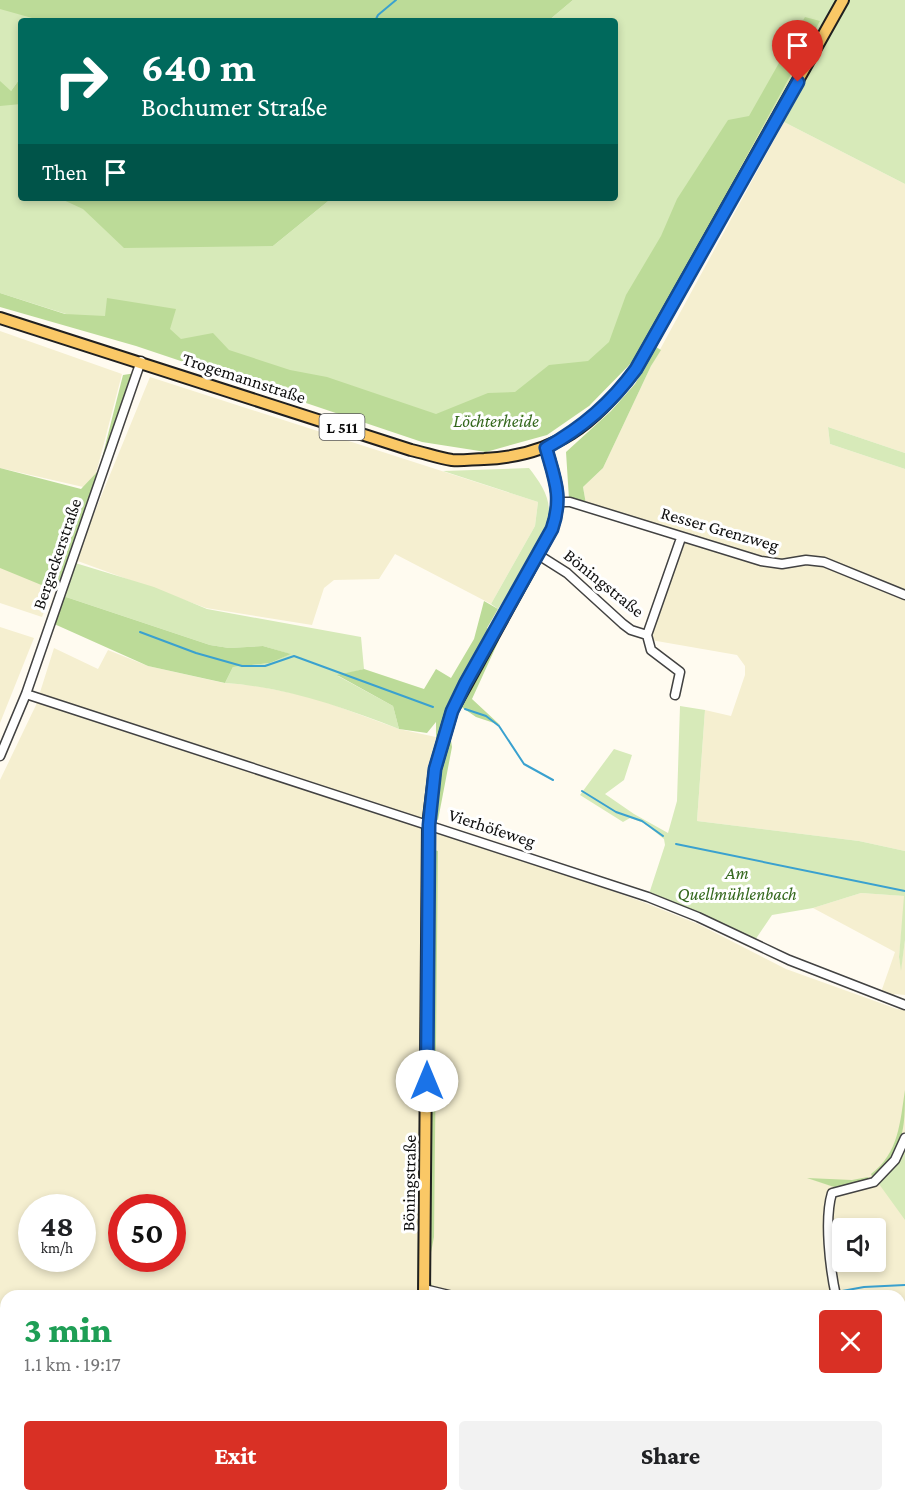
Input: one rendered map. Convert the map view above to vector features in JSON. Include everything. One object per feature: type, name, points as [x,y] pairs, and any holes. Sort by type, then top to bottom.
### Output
[{"type":"main road","name":"L 511","points":[[546,448],[595,417],[618,394],[641,362],[843,0]]},
{"type":"main road","name":"L 511","points":[[0,318],[141,361]]},
{"type":"main road","name":"Trogemannstraße","points":[[141,361],[411,450],[453,460],[501,458],[546,448]]},
{"type":"main road","name":"Böningstraße","points":[[424,1290],[429,825],[435,769],[452,711],[552,529],[559,502],[546,448]]},
{"type":"street","name":"Bergackerstraße","points":[[0,756],[26,694],[141,361]]},
{"type":"street","name":"Resser Grenzweg","points":[[559,502],[570,502],[761,561],[782,564],[806,560],[824,562],[905,595]]},
{"type":"street","points":[[647,635],[681,538]]},
{"type":"street","name":"Böningstraße","points":[[537,554],[567,573],[631,630],[647,635],[651,650],[680,672],[675,695]]},
{"type":"street","name":"Vierhöfeweg","points":[[26,694],[648,897],[698,917],[789,960],[905,1005]]},
{"type":"street","points":[[835,1290],[830,1247],[832,1193],[874,1182],[895,1160],[905,1138]]},
{"type":"shaded area","points":[[784,122],[905,184],[905,453],[828,427],[830,444],[905,469],[905,851],[859,841],[697,821],[705,710],[731,716],[745,675],[745,666],[737,655],[645,639],[681,538],[586,504],[583,487],[603,468],[651,366]]},
{"type":"shaded area","points":[[0,331],[122,374],[92,489],[0,468]]},
{"type":"shaded area","points":[[150,377],[538,502],[535,526],[491,604],[395,554],[379,579],[334,580],[324,588],[312,625],[206,608],[75,560]]},
{"type":"shaded area","points":[[0,563],[54,586],[42,617],[0,603]]},
{"type":"shaded area","points":[[0,627],[34,638],[0,723]]},
{"type":"shaded area","points":[[54,648],[98,669],[108,650],[148,666],[224,683],[252,685],[312,697],[399,729],[445,739],[429,825],[643,902],[698,924],[786,969],[905,1010],[905,1290],[0,1290],[0,780],[36,705]]},
{"type":"shaded area","points":[[861,893],[905,896],[899,957],[901,968],[905,940],[905,995],[895,994],[891,1000],[880,995],[895,952],[813,908]]},
{"type":"green space","points":[[0,0],[51,18],[18,18],[18,81],[11,91],[18,94],[18,201],[148,201],[273,246],[328,201],[618,201],[618,18],[552,18],[573,0],[905,0],[905,184],[784,122],[773,110],[665,309],[589,406],[422,424],[0,293]]},
{"type":"green space","points":[[0,0],[573,0],[552,18],[32,18],[0,9]]},
{"type":"green space","name":"Löchterheide","points":[[805,17],[820,21],[638,356],[589,406],[547,435],[486,452],[422,442],[136,346],[0,307],[0,293],[65,314],[105,316],[107,298],[176,309],[170,329],[181,339],[213,333],[229,350],[290,370],[327,377],[436,414],[488,393],[515,392],[549,365],[588,361],[609,342],[626,295],[661,236],[677,199],[728,120],[749,116]]},
{"type":"green space","points":[[0,81],[11,91],[18,81],[18,104],[0,106]]},
{"type":"green space","points":[[66,201],[328,201],[273,246],[124,248],[83,209]]},
{"type":"green space","points":[[656,347],[661,350],[651,366],[603,468],[583,487],[586,504],[569,499],[566,452],[611,411],[635,384]]},
{"type":"green space","points":[[136,373],[100,492],[72,550],[56,591],[0,568],[0,468],[81,489],[99,470],[123,375]]},
{"type":"green space","points":[[828,427],[905,453],[905,469],[830,444]]},
{"type":"green space","points":[[529,468],[545,492],[549,509],[548,518],[529,559],[498,609],[491,604],[535,526],[538,502],[443,471]]},
{"type":"green space","points":[[72,562],[154,587],[207,609],[361,637],[364,669],[338,676],[393,706],[399,729],[335,706],[292,694],[225,683],[233,667],[270,663],[290,654],[263,646],[229,648],[210,645],[63,596]]},
{"type":"green space","points":[[63,596],[210,645],[229,648],[263,646],[291,654],[270,663],[233,667],[225,683],[148,666],[52,623]]},
{"type":"green space","points":[[484,601],[498,609],[487,628],[499,640],[472,699],[500,725],[476,717],[454,702],[447,715],[452,747],[438,820],[424,816],[429,770],[436,744],[436,722],[427,733],[399,729],[393,706],[337,675],[364,669],[424,689],[436,669],[451,678],[474,639]]},
{"type":"green space","name":"Am Quellmühlenbach","points":[[680,706],[705,710],[697,821],[859,841],[905,851],[905,940],[901,971],[899,957],[904,896],[861,893],[813,908],[772,915],[753,943],[648,897],[665,845],[664,839],[644,823],[630,818],[623,822],[580,795],[614,749],[632,755],[624,780],[605,794],[668,833],[677,801]]},
{"type":"green space","points":[[425,847],[438,851],[434,1237],[428,1268],[433,1290],[417,1290],[423,931],[421,907]]},
{"type":"green space","points":[[905,1090],[901,1138],[891,1158],[873,1179],[871,1174],[887,1157],[897,1136]]},
{"type":"green space","points":[[905,1148],[905,1220],[879,1184]]},
{"type":"green space","points":[[868,1177],[869,1179],[837,1188],[807,1178],[852,1180]]},
{"type":"waterway","points":[[376,18],[396,0]]},
{"type":"waterway","points":[[140,632],[196,653],[242,666],[265,666],[294,656],[433,707]]},
{"type":"waterway","points":[[465,709],[486,716],[499,726],[524,764],[553,780]]},
{"type":"waterway","points":[[582,791],[616,812],[642,821],[663,836]]},
{"type":"waterway","points":[[676,844],[905,891]]},
{"type":"waterway","points":[[848,1290],[905,1285]]},
{"type":"route","points":[[427,1081],[429,825],[435,769],[452,711],[552,529],[558,512],[559,494],[546,448],[595,417],[618,394],[651,348],[798,82]]}]
